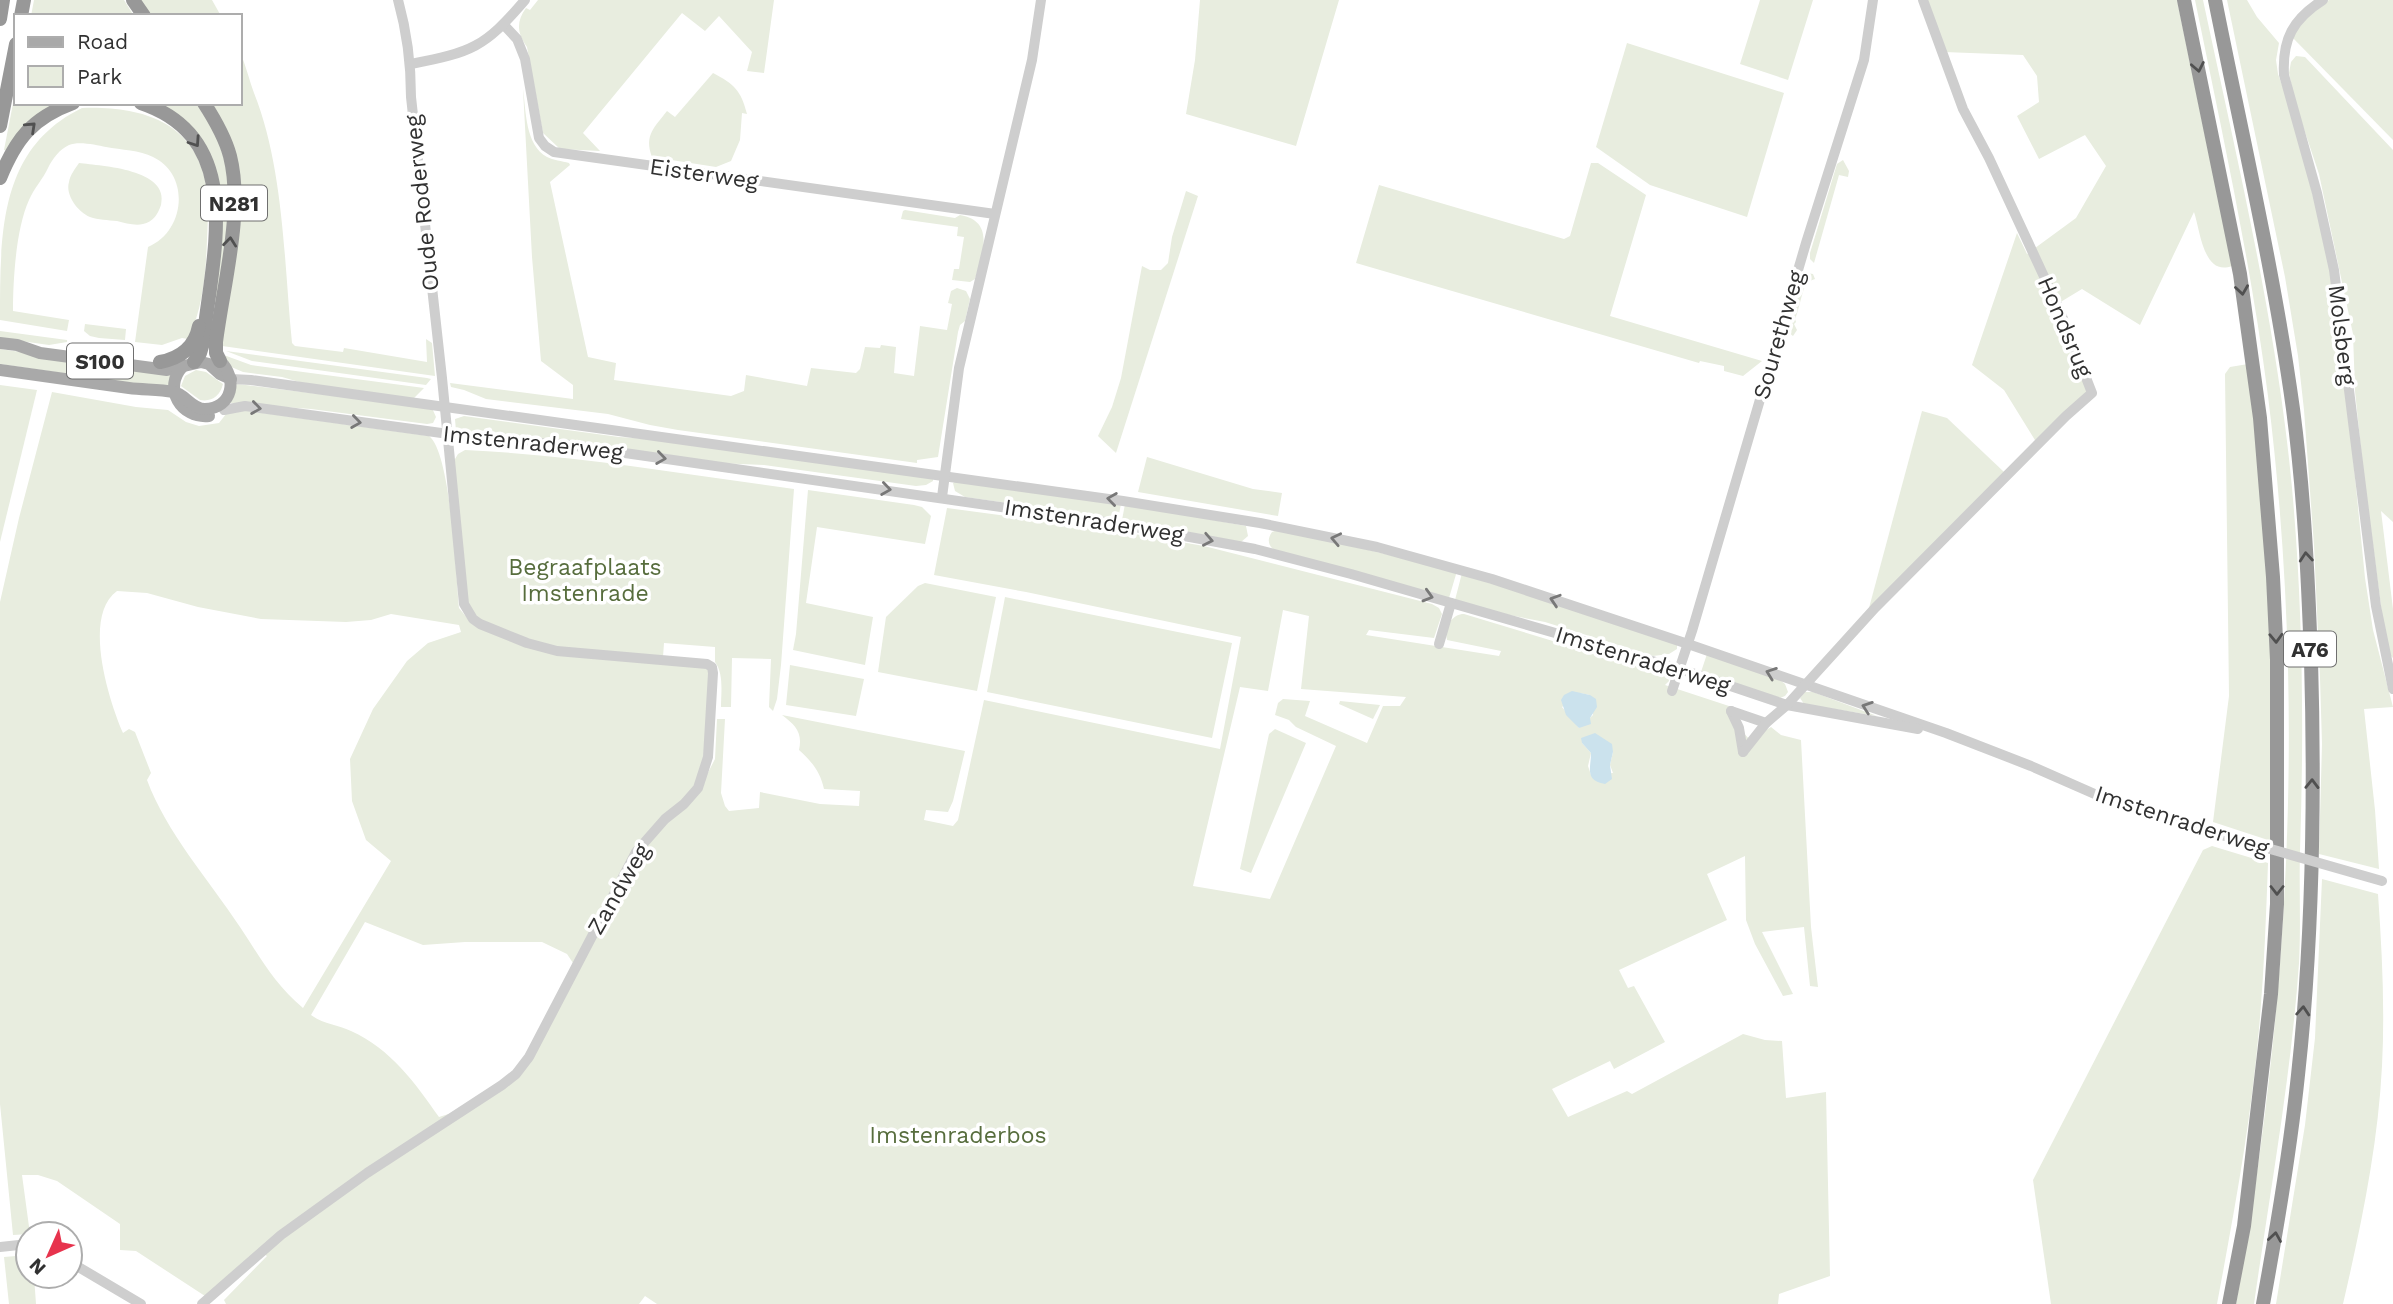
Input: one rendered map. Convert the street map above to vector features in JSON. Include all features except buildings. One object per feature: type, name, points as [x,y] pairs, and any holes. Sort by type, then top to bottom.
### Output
[{"type":"highway","points":[[0,19],[3,0]]},
{"type":"highway","name":"A76","points":[[2185,0],[2240,274],[2255,379],[2273,577],[2277,660],[2277,904],[2271,994],[2244,1226],[2229,1304]]},
{"type":"highway","name":"A76","points":[[2215,0],[2270,267],[2293,411],[2308,588],[2313,732],[2306,973],[2298,1075],[2263,1304]]},
{"type":"highway","points":[[0,126],[14,54]]},
{"type":"highway","points":[[0,178],[16,144],[31,126],[68,105]]},
{"type":"highway","name":"N281","points":[[145,105],[165,114],[188,132],[203,154],[213,179],[217,224],[208,309],[202,348],[188,364]]},
{"type":"highway","name":"N281","points":[[205,105],[224,138],[234,181],[234,210],[216,342],[216,353],[226,370]]},
{"type":"highway","name":"N281","points":[[160,362],[172,360],[185,352],[196,338],[201,319],[208,309]]},
{"type":"main road","name":"S100","points":[[0,343],[160,362]]},
{"type":"main road","name":"S100","points":[[0,370],[176,397],[181,394],[198,408],[210,408],[220,404],[228,396],[226,370],[220,374],[209,364],[188,364],[167,370],[40,353],[17,345]]},
{"type":"main road","points":[[176,397],[174,381],[188,364]]},
{"type":"main road","name":"S100","points":[[176,397],[186,411],[198,416],[212,416],[224,410]]},
{"type":"street","name":"Oude Roderweg","points":[[398,0],[411,64],[411,97],[447,434]]},
{"type":"street","points":[[411,64],[471,50],[504,25],[525,0]]},
{"type":"street","points":[[942,497],[959,368],[1032,60],[1041,0]]},
{"type":"street","name":"Sourethweg","points":[[1672,691],[1806,243],[1864,60],[1873,0]]},
{"type":"street","name":"Hondsrug","points":[[1803,685],[1875,608],[2092,393],[2060,311],[1989,158],[1963,109],[1923,0]]},
{"type":"street","name":"Molsberg","points":[[2323,0],[2299,17],[2291,30],[2284,58],[2284,75],[2314,180],[2334,270],[2376,606],[2393,688]]},
{"type":"street","name":"Eisterweg","points":[[504,25],[517,39],[525,59],[539,138],[554,152],[995,214]]},
{"type":"street","name":"Imstenraderweg","points":[[226,370],[250,380],[946,476],[1260,523],[1377,547],[1492,579],[1946,733],[2106,799],[2388,883]]},
{"type":"street","name":"Imstenraderweg","points":[[224,410],[245,406],[507,442],[562,444],[942,497],[1119,524],[1255,549],[1680,669],[1787,705],[1946,733]]},
{"type":"street","name":"Zandweg","points":[[201,1304],[281,1234],[516,1074],[529,1056],[629,863],[648,837],[695,793],[708,757],[713,673],[712,667],[707,664],[557,651],[527,643],[473,619],[464,604],[447,434]]},
{"type":"street","points":[[1439,645],[1451,603]]},
{"type":"street","points":[[1766,723],[1787,705],[1803,685]]},
{"type":"street","points":[[84,1270],[141,1304]]},
{"type":"green space","points":[[34,0],[124,0],[133,14],[31,14]]},
{"type":"green space","points":[[140,0],[212,0],[220,14],[148,14]]},
{"type":"green space","points":[[538,0],[774,0],[764,73],[747,71],[752,52],[719,16],[705,31],[682,13],[583,133],[600,151],[560,149],[543,133],[527,47],[520,32],[519,23],[523,13],[526,8],[530,10]]},
{"type":"green space","points":[[1200,0],[1339,0],[1296,146],[1186,114],[1195,60]]},
{"type":"green space","points":[[1760,0],[1813,0],[1788,80],[1740,64]]},
{"type":"green space","points":[[1926,0],[2177,0],[2232,266],[2222,268],[2209,258],[2204,250],[2194,212],[2140,325],[2082,289],[2049,309],[2090,393],[2038,445],[2004,390],[1972,365],[2017,233],[2027,254],[2076,218],[2106,166],[2085,135],[2039,159],[2017,116],[2039,102],[2037,76],[2023,55],[1944,52]]},
{"type":"green space","points":[[2195,0],[2203,0],[2266,304],[2285,427],[2298,578],[2302,715],[2299,963],[2285,1092],[2254,1304],[2236,1304],[2269,1078],[2280,965],[2289,738],[2287,624],[2280,510],[2261,346],[2235,198]]},
{"type":"green space","points":[[2227,0],[2247,0],[2257,17],[2279,43],[2276,60],[2278,74],[2294,118],[2329,261],[2346,386],[2365,578],[2373,630],[2393,707],[2364,709],[2379,869],[2319,854],[2322,744],[2320,678],[2304,410],[2285,277]]},
{"type":"green space","points":[[2329,0],[2393,0],[2393,140],[2292,37],[2311,11]]},
{"type":"green space","points":[[1627,43],[1784,93],[1747,217],[1650,185],[1596,147]]},
{"type":"green space","points":[[2296,56],[2305,57],[2393,150],[2393,522],[2381,511],[2393,609],[2393,658],[2387,652],[2363,469],[2355,391],[2353,334],[2319,174],[2295,102],[2289,73],[2291,62]]},
{"type":"green space","points":[[242,58],[264,122],[277,184],[292,343],[295,346],[343,352],[344,348],[427,362],[426,339],[432,343],[435,376],[222,346],[239,198],[212,105],[242,105]]},
{"type":"green space","points":[[713,73],[736,89],[747,114],[742,113],[740,140],[731,161],[716,167],[652,157],[649,143],[654,127],[667,111],[675,117]]},
{"type":"green space","points":[[523,89],[528,126],[534,144],[547,157],[570,165],[550,182],[588,357],[616,363],[614,380],[731,396],[744,391],[746,375],[807,386],[811,368],[856,373],[860,369],[865,347],[880,348],[881,345],[896,347],[894,373],[914,376],[920,326],[947,330],[952,304],[948,303],[951,291],[957,288],[966,291],[970,299],[965,321],[958,332],[938,457],[917,460],[917,463],[678,430],[608,414],[486,399],[451,387],[450,383],[573,399],[573,385],[541,361],[532,257]]},
{"type":"green space","points":[[14,98],[14,105],[59,105],[8,151],[4,150]]},
{"type":"green space","points":[[156,105],[200,105],[214,129],[227,167],[227,231],[213,341],[221,203],[215,167]]},
{"type":"green space","points":[[82,108],[122,110],[158,120],[187,142],[198,159],[207,194],[207,252],[200,303],[188,339],[182,338],[162,345],[135,342],[148,247],[160,240],[176,217],[178,189],[173,177],[165,165],[148,155],[88,144],[69,145],[52,161],[29,200],[16,254],[13,311],[69,320],[67,331],[0,320],[4,224],[10,195],[20,169],[35,145],[55,125]]},
{"type":"green space","points":[[1843,160],[1849,171],[1848,177],[1839,175],[1814,263],[1810,259],[1810,253],[1837,164]]},
{"type":"green space","points":[[79,163],[117,168],[145,177],[155,184],[161,193],[161,205],[157,214],[150,221],[137,225],[85,215],[77,207],[68,187]]},
{"type":"green space","points":[[1591,163],[1598,163],[1646,195],[1610,316],[1762,361],[1743,376],[1724,371],[1724,366],[1700,361],[1699,363],[1356,263],[1379,185],[1564,239],[1570,236]]},
{"type":"green space","points":[[1186,191],[1198,196],[1116,453],[1098,436],[1112,407],[1121,378],[1142,266],[1150,270],[1161,270],[1168,263],[1172,237]]},
{"type":"green space","points":[[905,210],[955,218],[960,215],[979,224],[984,240],[975,279],[970,282],[952,280],[954,269],[959,269],[964,237],[957,236],[958,227],[901,219]]},
{"type":"green space","points":[[1807,273],[1813,274],[1815,279],[1807,282],[1805,286],[1794,324],[1797,330],[1793,336],[1787,331]]},
{"type":"green space","points":[[85,324],[126,329],[125,340],[90,336],[84,331]]},
{"type":"green space","points":[[0,331],[67,342],[49,345],[0,338]]},
{"type":"green space","points":[[0,349],[171,374],[169,386],[0,364]]},
{"type":"green space","points":[[226,351],[431,379],[426,385],[252,361]]},
{"type":"green space","points":[[221,354],[251,365],[424,388],[413,399],[313,386],[282,377],[243,372],[229,366]]},
{"type":"green space","points":[[2248,364],[2265,515],[2272,687],[2271,841],[2213,822],[2229,696],[2225,374],[2230,367]]},
{"type":"green space","points":[[196,370],[206,372],[223,384],[215,397],[200,400],[181,386],[185,376]]},
{"type":"green space","points":[[237,384],[432,408],[436,417],[433,423],[427,424],[311,409],[230,403]]},
{"type":"green space","points":[[0,385],[37,390],[0,542]]},
{"type":"green space","name":"Imstenraderbos","points":[[52,392],[168,410],[186,422],[199,426],[219,423],[226,414],[241,410],[429,436],[443,466],[454,544],[459,608],[472,624],[526,644],[705,667],[711,673],[714,687],[699,790],[715,759],[717,719],[725,719],[721,793],[729,811],[759,808],[760,792],[820,804],[859,806],[860,791],[824,789],[815,767],[799,750],[800,738],[797,730],[782,715],[965,751],[948,812],[926,810],[924,820],[953,826],[958,820],[984,700],[1220,749],[1241,637],[934,575],[947,508],[1111,530],[1204,546],[1432,604],[1439,608],[1442,614],[1434,638],[1369,630],[1366,635],[1499,656],[1501,651],[1447,640],[1450,623],[1455,617],[1464,614],[1668,676],[1669,681],[1665,685],[1732,707],[1732,721],[1754,744],[1763,732],[1771,727],[1781,735],[1801,740],[1811,927],[1818,987],[1810,986],[1804,927],[1762,932],[1793,994],[1783,996],[1755,944],[1746,920],[1745,856],[1707,874],[1727,920],[1619,970],[1628,988],[1634,986],[1665,1042],[1614,1069],[1610,1061],[1552,1089],[1568,1117],[1627,1091],[1632,1094],[1743,1034],[1782,1041],[1786,1098],[1826,1092],[1830,1276],[1779,1294],[1778,1304],[657,1304],[645,1296],[639,1304],[226,1304],[224,1300],[267,1256],[264,1254],[205,1296],[136,1251],[120,1250],[120,1224],[57,1181],[38,1175],[22,1175],[28,1220],[14,1220],[13,1235],[0,1104],[0,602]],"holes":[[[117,591],[147,593],[198,607],[261,619],[346,622],[371,620],[391,614],[459,625],[461,632],[428,643],[407,661],[373,709],[350,759],[352,801],[366,840],[391,861],[303,1008],[268,970],[177,837],[147,780],[151,773],[135,732],[129,729],[123,733],[111,701],[102,659],[101,619],[107,603]],[[1283,610],[1309,616],[1301,689],[1406,697],[1400,706],[1383,706],[1367,743],[1305,716],[1310,701],[1283,699],[1278,703],[1275,715],[1336,746],[1270,899],[1193,886],[1240,687],[1268,691]],[[1580,693],[1590,695],[1593,715],[1579,728],[1562,707]],[[1582,743],[1613,752],[1610,765],[1613,773],[1591,775],[1588,766],[1591,753]],[[365,922],[423,945],[542,942],[567,954],[573,963],[525,1056],[511,1074],[458,1111],[439,1117],[401,1068],[378,1047],[351,1031],[311,1015]]]},
{"type":"green space","points":[[1922,411],[1947,418],[2004,472],[1869,608]]},
{"type":"green space","points":[[464,416],[619,437],[665,440],[933,481],[916,486],[764,465],[717,463],[456,431],[455,419]]},
{"type":"green space","name":"Begraafplaats Imstenrade","points":[[465,450],[588,461],[794,489],[781,665],[773,711],[769,707],[771,659],[732,658],[731,707],[721,707],[721,678],[715,662],[715,647],[664,643],[663,657],[564,650],[487,627],[471,610],[466,596],[452,464],[458,454]]},
{"type":"green space","points":[[1147,457],[1253,489],[1282,493],[1278,516],[1138,492]]},
{"type":"green space","points":[[956,481],[1121,504],[1118,519],[965,497],[955,491],[953,483]]},
{"type":"green space","points":[[808,490],[914,505],[922,507],[931,516],[925,544],[817,527],[806,603],[873,617],[865,665],[793,650]]},
{"type":"green space","points":[[1125,504],[1246,526],[1248,536],[1241,542],[1122,520]]},
{"type":"green space","points":[[1280,529],[1457,571],[1449,598],[1274,550],[1269,544],[1269,537],[1272,532]]},
{"type":"green space","points":[[1462,573],[1677,644],[1677,649],[1669,654],[1653,656],[1545,622],[1455,600]]},
{"type":"green space","points":[[925,583],[996,597],[977,691],[878,672],[886,617],[918,586]]},
{"type":"green space","points":[[1005,597],[1232,643],[1212,738],[987,692]]},
{"type":"green space","points":[[1707,654],[1780,680],[1788,692],[1780,698],[1701,672]]},
{"type":"green space","points":[[790,665],[864,679],[856,716],[786,705]]},
{"type":"green space","points":[[1805,692],[1813,692],[1877,716],[1804,704],[1800,698]]},
{"type":"green space","points":[[1340,701],[1380,705],[1373,719],[1339,704]]},
{"type":"green space","points":[[1275,729],[1306,743],[1251,873],[1240,869],[1269,734]]},
{"type":"green space","points":[[2212,846],[2268,863],[2264,967],[2256,1064],[2217,1304],[2051,1304],[2033,1180],[2203,850]]},
{"type":"green space","points":[[2322,879],[2378,894],[2383,1023],[2377,1126],[2362,1216],[2343,1304],[2276,1304],[2305,1125],[2315,1038]]},
{"type":"green space","points":[[14,1256],[14,1290],[35,1290],[36,1304],[9,1304],[4,1257]]},
{"type":"water","points":[[1572,691],[1596,699],[1597,707],[1590,718],[1591,724],[1579,728],[1566,715],[1561,700]]},
{"type":"water","points":[[1595,733],[1612,744],[1612,779],[1605,784],[1591,776],[1591,753],[1581,738]]}]
